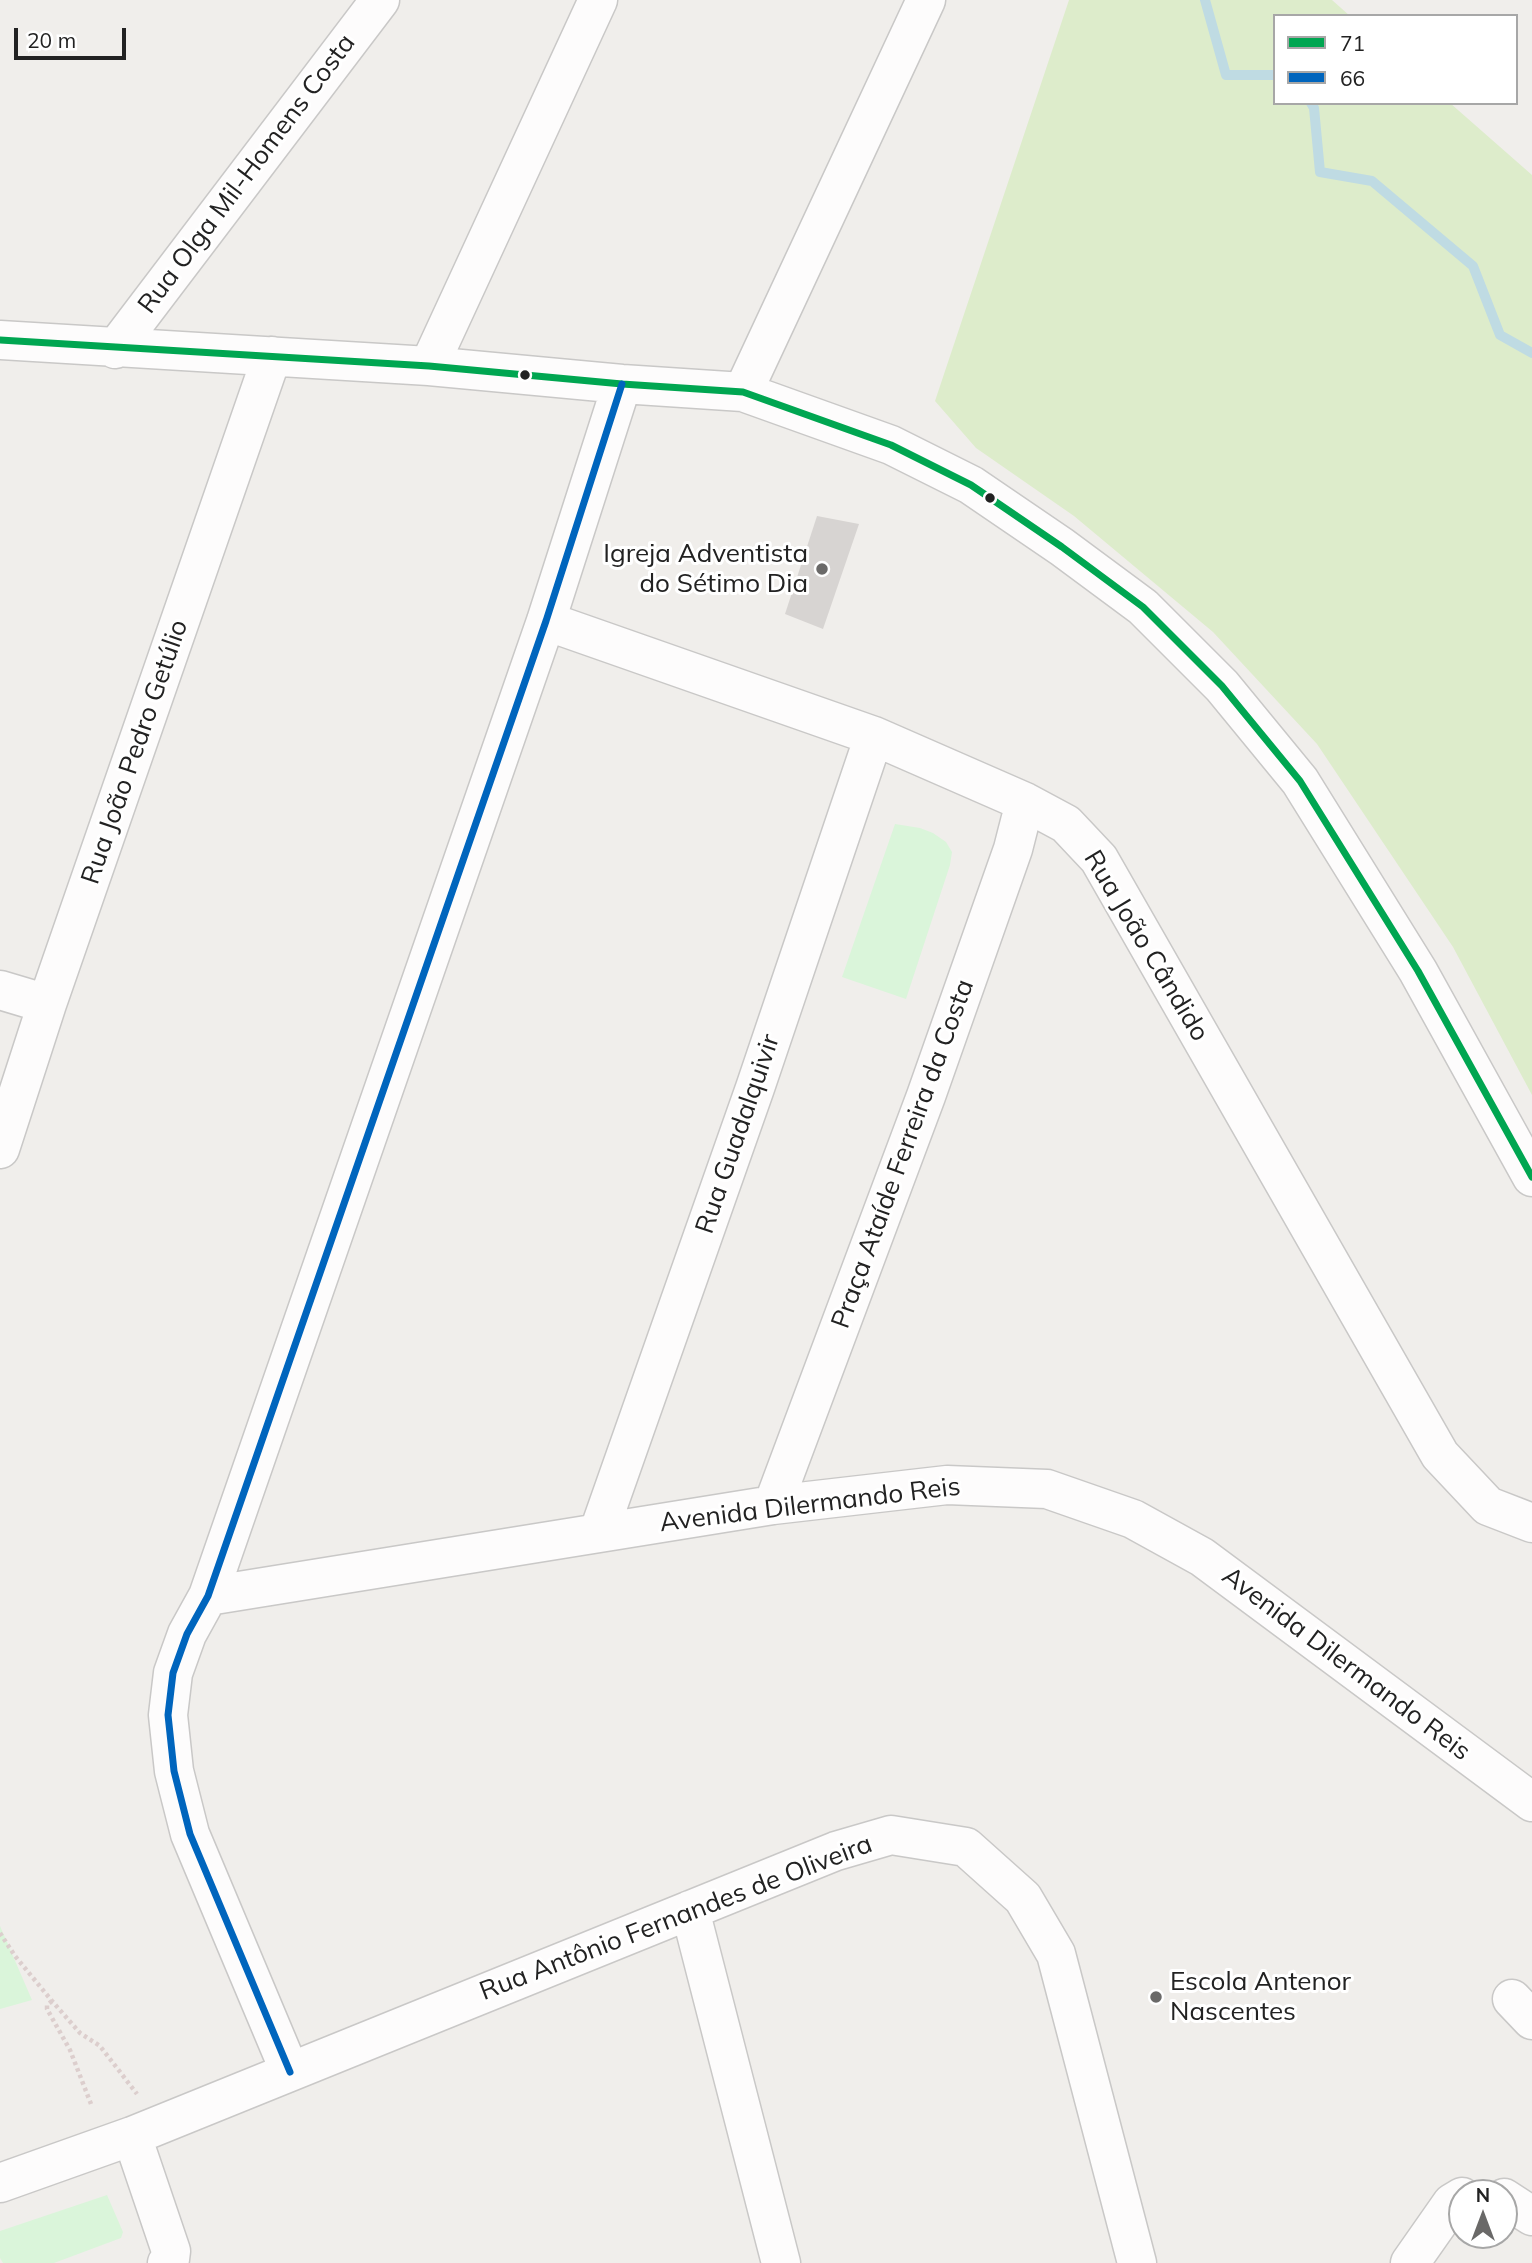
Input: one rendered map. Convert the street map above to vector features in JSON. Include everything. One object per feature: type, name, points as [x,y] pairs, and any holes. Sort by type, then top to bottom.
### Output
[{"type":"street","name":"Rua Olga Mil-Homens Costa","points":[[115,349],[380,0]]},
{"type":"street","points":[[429,366],[598,0]]},
{"type":"street","points":[[743,392],[926,0]]},
{"type":"street","points":[[0,340],[429,366],[743,392],[891,445],[971,485],[1143,607],[1222,686],[1300,781],[1418,971],[1532,1177]]},
{"type":"street","name":"Rua João Pedro Getúlio","points":[[0,1149],[47,1004],[272,356]]},
{"type":"street","points":[[290,2072],[190,1835],[174,1772],[168,1715],[173,1673],[187,1634],[208,1596],[546,621],[622,384]]},
{"type":"street","name":"Rua João Cândido","points":[[546,621],[874,736],[1025,802],[1066,824],[1099,859],[1440,1455],[1488,1506],[1532,1523]]},
{"type":"street","name":"Rua Guadalquivir","points":[[599,1531],[755,1088],[874,736]]},
{"type":"street","name":"Praça Ataíde Ferreira da Costa","points":[[773,1505],[926,1096],[1013,849],[1025,802]]},
{"type":"street","points":[[0,990],[47,1004]]},
{"type":"street","name":"Avenida Dilermando Reis","points":[[208,1596],[773,1505],[947,1485],[1047,1489],[1133,1519],[1202,1557],[1532,1802]]},
{"type":"street","name":"Rua Antônio Fernandes de Oliveira","points":[[0,2182],[146,2130],[836,1851],[891,1835],[966,1847],[1023,1898],[1056,1954],[1137,2263]]},
{"type":"street","points":[[690,1910],[781,2263]]},
{"type":"street","points":[[146,2130],[171,2251],[167,2263]]},
{"type":"street","points":[[1410,2263],[1448,2209]]},
{"type":"path","points":[[0,1933],[51,2001],[80,2033],[100,2046],[146,2130]]},
{"type":"path","points":[[51,2001],[47,2009],[70,2050],[91,2104]]},
{"type":"green space","points":[[1069,0],[1332,0],[1348,14],[1273,14],[1273,105],[1452,105],[1532,175],[1532,1095],[1453,947],[1317,744],[1213,632],[1074,516],[976,448],[935,401]]},
{"type":"green space","points":[[895,824],[933,833],[946,842],[952,852],[906,999],[842,977]]},
{"type":"green space","points":[[0,1926],[32,2000],[0,2009]]},
{"type":"green space","points":[[107,2195],[123,2232],[121,2238],[54,2263],[3,2263],[0,2258],[0,2231]]},
{"type":"building","name":"Igreja Adventista do Sétimo Dia","points":[[817,516],[859,524],[823,629],[785,614]]},
{"type":"waterway","points":[[1205,0],[1226,75],[1273,75]]},
{"type":"waterway","points":[[1312,105],[1320,172],[1372,181],[1473,266],[1500,335],[1532,353]]},
{"type":"transit line","name":"71","points":[[0,340],[429,366],[743,392],[891,445],[971,485],[1143,607],[1222,686],[1300,781],[1418,971],[1532,1177]]},
{"type":"transit line","name":"66","points":[[290,2072],[190,1834],[174,1771],[168,1715],[173,1673],[187,1634],[208,1596],[546,621],[622,384]]},
{"type":"place","name":"Igreja Adventista do Sétimo Dia","points":[[822,569]]},
{"type":"place","name":"Escola Antenor Nascentes","points":[[1156,1997]]}]
